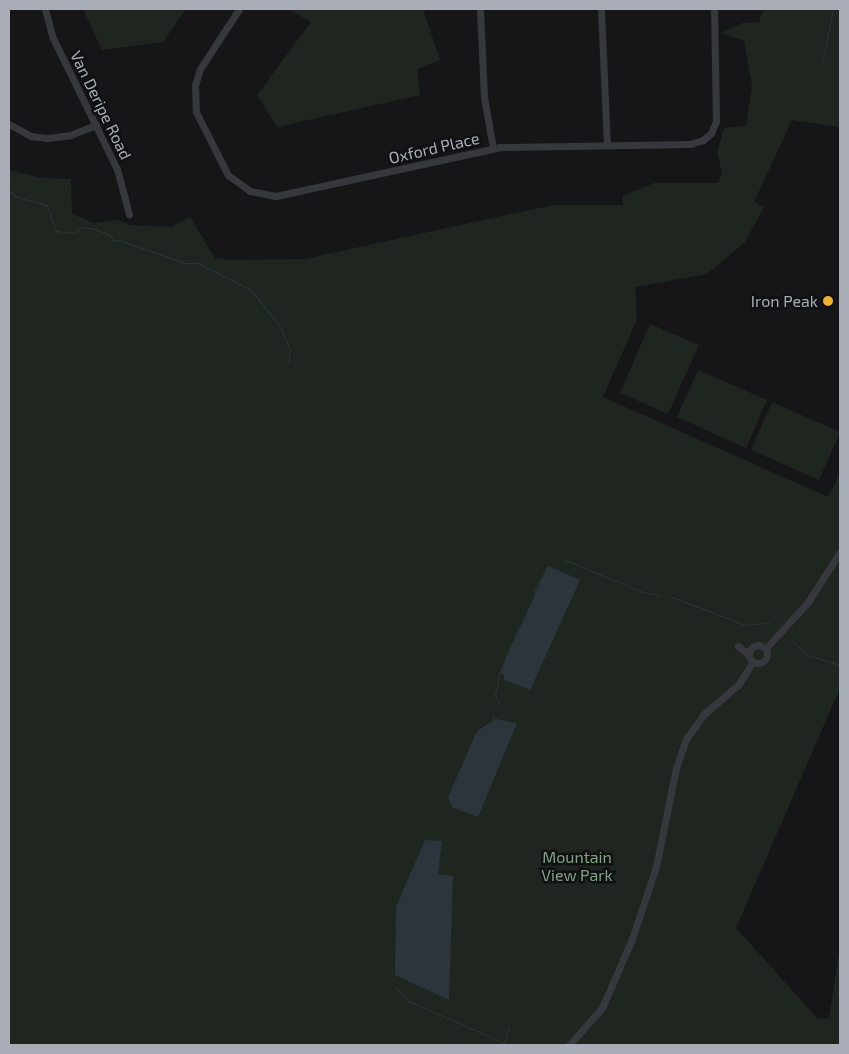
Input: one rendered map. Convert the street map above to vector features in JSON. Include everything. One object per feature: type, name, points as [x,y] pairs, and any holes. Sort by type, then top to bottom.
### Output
[{"type":"street","name":"Van Deripe Road","points":[[45,9],[53,38],[117,169],[129,214]]},
{"type":"street","name":"Oxford Place","points":[[239,9],[203,64],[194,95],[198,118],[228,175],[244,188],[262,195],[284,196],[494,148],[690,144],[703,140],[711,133],[716,121],[714,9]]},
{"type":"street","points":[[480,9],[484,97],[494,148]]},
{"type":"street","points":[[601,9],[607,145]]},
{"type":"street","points":[[9,124],[31,136],[47,138],[70,135],[96,125]]},
{"type":"street","points":[[751,655],[765,660],[766,648],[808,602],[840,552]]},
{"type":"street","points":[[569,1045],[602,1008],[632,939],[656,867],[683,746],[697,723],[738,685],[751,655],[759,645],[766,648]]},
{"type":"green space","points":[[83,9],[186,9],[163,42],[102,50]]},
{"type":"green space","points":[[288,9],[423,9],[440,60],[417,69],[420,95],[277,127],[257,95],[311,22]]},
{"type":"green space","name":"Mountain View Park","points":[[760,9],[840,9],[840,127],[792,120],[754,202],[764,207],[745,242],[707,274],[635,287],[637,319],[603,397],[828,497],[840,473],[840,688],[736,928],[818,1019],[829,1018],[840,947],[840,1045],[9,1045],[9,170],[41,178],[71,179],[72,214],[94,223],[118,220],[129,225],[172,227],[190,217],[215,258],[227,260],[304,259],[553,205],[623,205],[623,196],[654,183],[718,183],[722,173],[717,152],[724,128],[746,126],[752,86],[744,41],[721,33],[743,23],[759,22],[763,10]]},
{"type":"green space","points":[[650,324],[699,345],[668,414],[620,393]]},
{"type":"green space","points":[[698,370],[767,400],[746,448],[677,417]]},
{"type":"green space","points":[[772,402],[840,432],[819,480],[751,450]]},
{"type":"shaded area","points":[[548,566],[580,580],[530,690],[504,680],[504,675],[500,672]]},
{"type":"shaded area","points":[[496,719],[517,723],[478,817],[452,807],[448,797],[477,731]]},
{"type":"shaded area","points":[[425,840],[442,841],[438,874],[453,876],[449,1000],[395,975],[396,907]]},
{"type":"waterway","points":[[349,9],[362,9]]},
{"type":"waterway","points":[[373,9],[378,9]]},
{"type":"waterway","points":[[823,60],[833,9]]},
{"type":"waterway","points":[[9,191],[17,197],[47,205],[56,231],[75,233],[82,227],[95,229],[110,235],[113,241],[119,240],[185,263],[198,263],[251,290],[279,325],[290,350],[288,362]]},
{"type":"waterway","points":[[565,560],[643,592],[660,595]]},
{"type":"waterway","points":[[534,591],[548,566]]},
{"type":"waterway","points":[[672,597],[745,625],[770,622]]},
{"type":"waterway","points":[[514,637],[520,625]]},
{"type":"waterway","points":[[790,639],[807,655],[840,665]]},
{"type":"waterway","points":[[502,667],[513,641]]},
{"type":"waterway","points":[[499,703],[495,695],[500,671]]},
{"type":"waterway","points":[[492,721],[494,714]]},
{"type":"waterway","points":[[396,921],[396,907],[425,840]]},
{"type":"waterway","points":[[395,964],[396,950]]},
{"type":"waterway","points":[[396,987],[408,1001],[509,1045]]},
{"type":"waterway","points":[[504,1043],[509,1028]]},
{"type":"place","name":"Iron Peak","points":[[828,301]]}]
